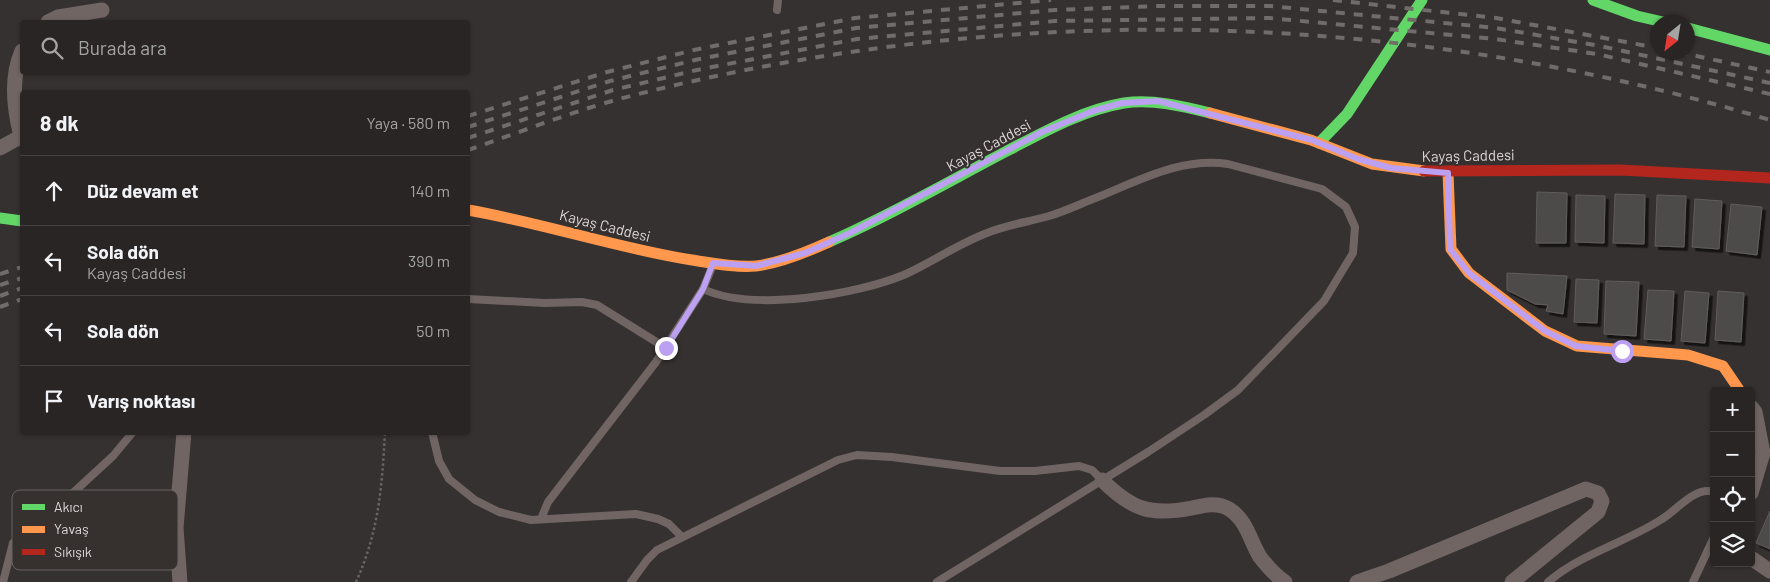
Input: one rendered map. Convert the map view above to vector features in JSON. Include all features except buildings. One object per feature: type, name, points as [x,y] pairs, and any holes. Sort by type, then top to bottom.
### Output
[{"type":"street","points":[[1319,143],[1347,114],[1422,0]]},
{"type":"street","points":[[1593,0],[1650,19]]},
{"type":"street","points":[[52,20],[58,17],[102,10]]},
{"type":"street","points":[[1695,30],[1770,50]]},
{"type":"street","points":[[20,60],[13,106],[20,129]]},
{"type":"street","name":"Kayaş Caddesi","points":[[470,210],[504,216],[667,256],[713,263],[756,266],[805,253],[850,233],[1042,132],[1093,111],[1122,103],[1158,101],[1195,109],[1319,143],[1358,159],[1391,168],[1448,173],[1527,169],[1770,178]]},
{"type":"street","points":[[0,148],[20,137]]},
{"type":"street","points":[[1448,173],[1450,249],[1469,273],[1508,304],[1545,331],[1576,346],[1688,355],[1723,366],[1737,387]]},
{"type":"street","points":[[0,218],[20,221]]},
{"type":"street","points":[[1755,412],[1763,453],[1755,480]]},
{"type":"street","points":[[178,504],[184,435]]},
{"type":"street","points":[[1102,480],[1128,503],[1149,510],[1170,512],[1209,504],[1231,510],[1243,522],[1260,557],[1285,582]]},
{"type":"street","points":[[1357,582],[1389,571],[1586,489],[1598,493],[1602,501],[1598,512],[1512,582]]},
{"type":"street","points":[[178,555],[180,582]]},
{"type":"street","points":[[1755,561],[1770,571]]},
{"type":"lane","points":[[778,0],[778,10]]},
{"type":"lane","points":[[703,289],[718,296],[762,299],[826,295],[867,288],[906,274],[986,233],[1049,216],[1188,163],[1215,162],[1228,164],[1322,189],[1346,207],[1355,227],[1353,253],[1324,301],[1238,390],[1170,439],[937,582]]},
{"type":"lane","points":[[541,519],[548,502],[666,348],[703,289],[713,263]]},
{"type":"lane","points":[[470,299],[545,303],[582,302],[597,305],[666,348]]},
{"type":"lane","points":[[76,490],[113,456],[130,435]]},
{"type":"lane","points":[[433,435],[438,461],[449,479],[464,493],[486,507],[505,515],[522,519],[541,519],[636,514],[658,518],[669,524],[682,537]]},
{"type":"lane","points":[[631,582],[652,555],[682,537],[838,460],[857,454],[892,456],[1000,471],[1035,471],[1079,466],[1092,470],[1102,480]]},
{"type":"lane","points":[[1548,582],[1584,558],[1648,528],[1696,493],[1706,490],[1710,491]]},
{"type":"lane","points":[[3,582],[12,546]]},
{"type":"lane","points":[[1693,582],[1710,546]]},
{"type":"path","points":[[356,582],[371,546],[380,506],[385,435]]},
{"type":"railway","points":[[470,115],[607,72],[694,50],[855,18],[1051,0]]},
{"type":"railway","points":[[1333,0],[1496,18],[1650,47]]},
{"type":"railway","points":[[470,126],[610,81],[695,60],[856,28],[1055,10],[1159,6],[1270,6],[1496,28],[1600,46],[1770,83]]},
{"type":"railway","points":[[470,137],[613,90],[697,70],[857,39],[1055,21],[1269,18],[1495,39],[1597,54],[1770,94]]},
{"type":"railway","points":[[470,149],[619,99],[762,67],[906,45],[1051,32],[1196,30],[1341,38],[1485,55],[1628,83],[1770,120]]},
{"type":"railway","points":[[1695,56],[1770,72]]},
{"type":"railway","points":[[0,274],[20,268]]},
{"type":"railway","points":[[0,285],[20,279]]},
{"type":"railway","points":[[0,296],[20,289]]},
{"type":"railway","points":[[0,307],[20,300]]},
{"type":"traffic: fast","points":[[1319,143],[1347,114],[1422,0]]},
{"type":"traffic: fast","points":[[1593,0],[1650,19]]},
{"type":"traffic: fast","points":[[1695,30],[1770,50]]},
{"type":"traffic: fast","points":[[829,242],[895,210],[1048,130],[1093,111],[1124,103],[1146,102],[1210,113]]},
{"type":"traffic: fast","points":[[0,218],[20,221]]},
{"type":"traffic: slow","points":[[1210,113],[1311,140],[1372,164],[1424,171]]},
{"type":"traffic: slow","points":[[1448,173],[1451,249],[1469,273],[1545,331],[1577,346],[1688,355],[1723,366],[1737,387]]},
{"type":"traffic: slow","points":[[470,210],[664,255],[732,266],[756,266],[784,260],[829,242]]},
{"type":"traffic: jam","points":[[1424,171],[1620,170],[1770,178]]},
{"type":"route","points":[[666,348],[703,289],[713,263],[756,266],[805,253],[850,233],[1042,132],[1093,111],[1122,103],[1158,101],[1312,140],[1358,159],[1391,168],[1448,173],[1450,249],[1469,273],[1545,331],[1576,346],[1622,351]]}]
